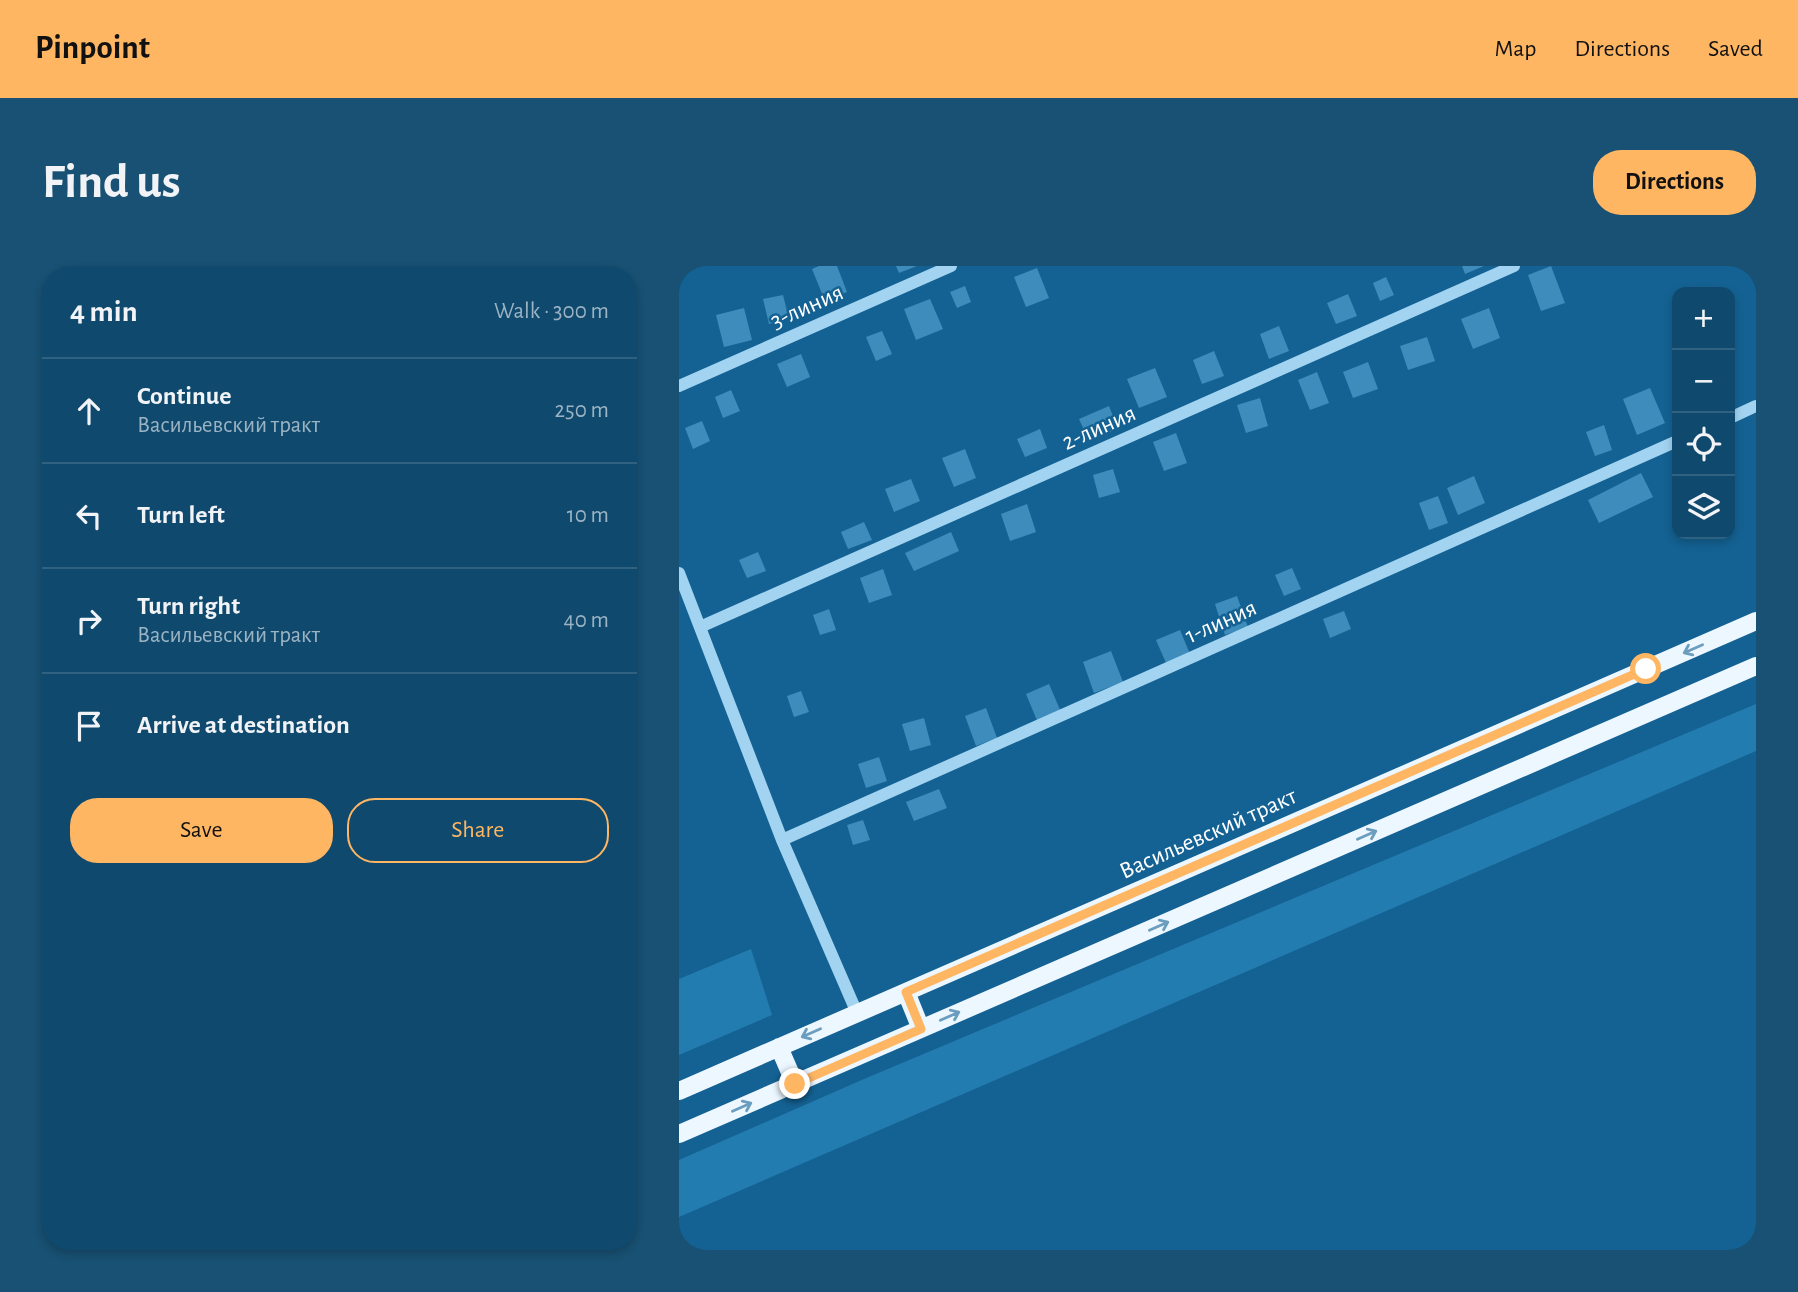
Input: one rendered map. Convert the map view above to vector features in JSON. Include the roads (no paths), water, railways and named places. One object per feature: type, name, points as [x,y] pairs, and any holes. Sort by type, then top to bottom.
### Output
[{"type":"main road","name":"Васильевский тракт","points":[[679,1091],[1756,621]]},
{"type":"main road","points":[[679,1135],[1756,666]]},
{"type":"main road","points":[[906,992],[921,1029]]},
{"type":"main road","points":[[779,1047],[795,1084]]},
{"type":"street","name":"3-линия","points":[[679,386],[951,266]]},
{"type":"street","name":"2-линия","points":[[700,627],[1514,266]]},
{"type":"street","points":[[1735,416],[1756,406]]},
{"type":"street","name":"1-линия","points":[[782,840],[1672,443]]},
{"type":"street","points":[[679,573],[782,840],[857,1013]]}]
